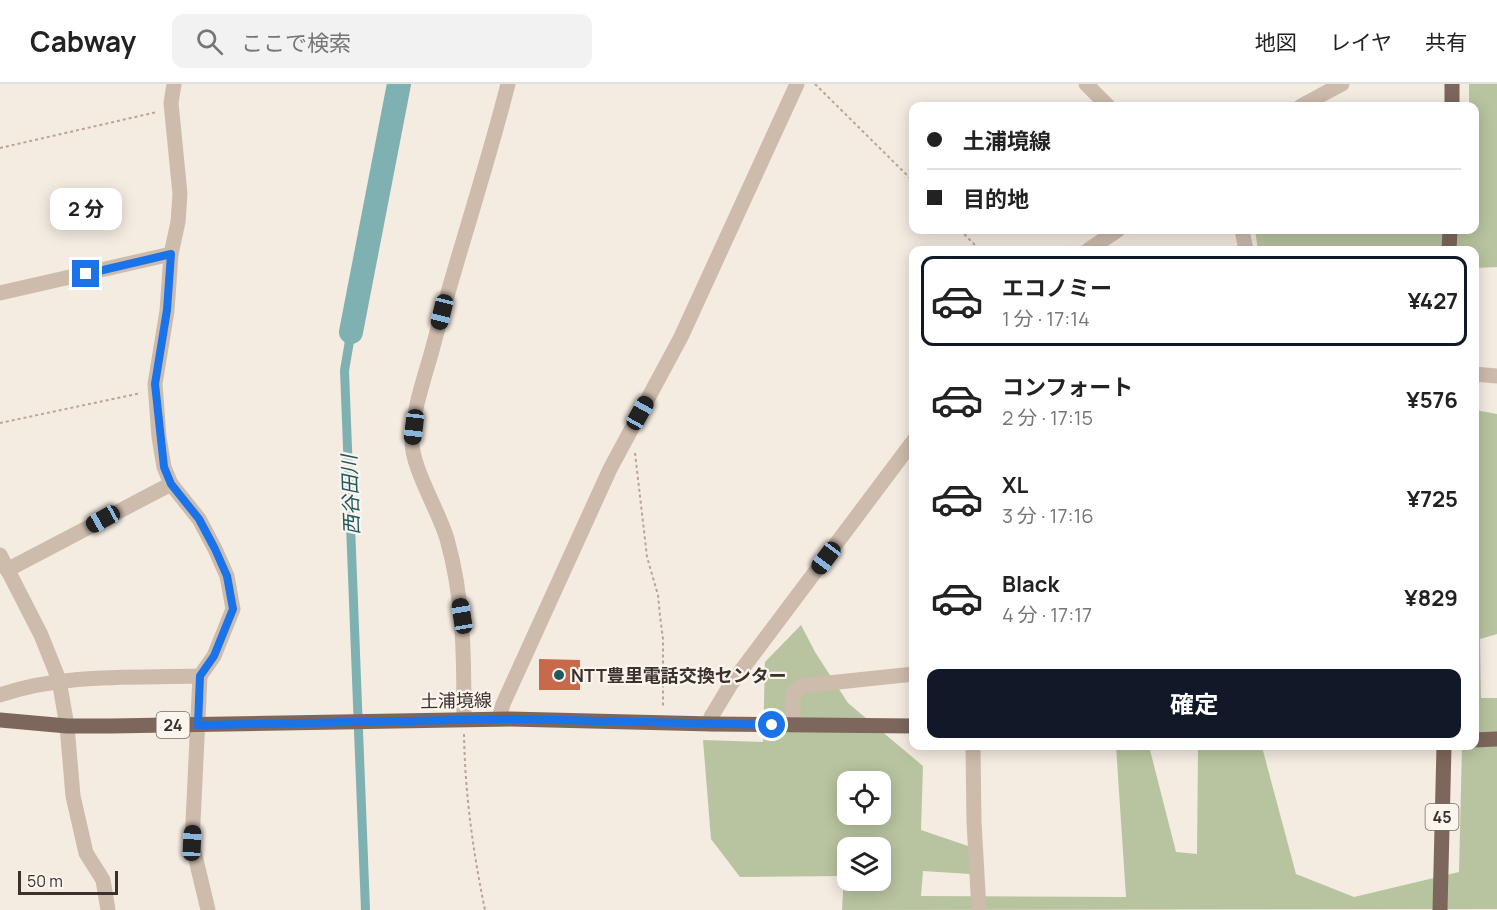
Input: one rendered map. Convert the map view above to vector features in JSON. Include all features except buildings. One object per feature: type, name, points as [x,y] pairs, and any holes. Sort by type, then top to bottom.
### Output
[{"type":"main road","points":[[1452,84],[1452,102]]},
{"type":"main road","name":"土浦境線","points":[[0,720],[67,726],[464,719],[909,726]]},
{"type":"main road","points":[[1479,740],[1497,739]]},
{"type":"main road","name":"45","points":[[1440,910],[1444,750]]},
{"type":"street","points":[[174,84],[172,109],[180,194],[155,390],[164,467],[171,484],[199,519],[215,549],[227,576],[233,609],[214,656],[200,676],[192,843],[208,910]]},
{"type":"street","points":[[464,719],[462,616],[456,578],[446,537],[420,472],[412,442],[416,412],[447,293],[508,84]]},
{"type":"street","points":[[499,719],[507,693],[610,469],[681,337],[797,84]]},
{"type":"street","points":[[1086,84],[1104,102]]},
{"type":"street","points":[[1308,102],[1342,84]]},
{"type":"street","points":[[1094,246],[1112,234]]},
{"type":"street","points":[[0,293],[171,254]]},
{"type":"street","points":[[1479,374],[1497,376]]},
{"type":"street","points":[[711,724],[711,717],[731,684],[909,447]]},
{"type":"street","points":[[7,570],[171,484]]},
{"type":"street","points":[[0,555],[42,635],[59,680],[67,726],[73,796],[86,853],[103,880],[108,910]]},
{"type":"street","points":[[793,725],[793,694],[800,686],[909,675]]},
{"type":"street","points":[[0,695],[59,680],[200,676]]},
{"type":"street","points":[[973,750],[979,910]]},
{"type":"path","points":[[815,84],[909,177]]},
{"type":"path","points":[[0,148],[172,109]]},
{"type":"path","points":[[964,234],[976,246]]},
{"type":"path","points":[[0,423],[155,390]]},
{"type":"path","points":[[630,433],[634,447],[647,557],[659,606],[663,639],[663,723]]},
{"type":"path","points":[[464,719],[465,784],[476,870],[484,910]]},
{"type":"green space","points":[[1469,84],[1497,84],[1497,267],[1479,268],[1479,246],[1257,246],[1256,234],[1479,234],[1479,102],[1469,102]]},
{"type":"green space","points":[[1479,411],[1497,414],[1497,634],[1480,639],[1481,698],[1497,698],[1497,909],[842,910],[843,891],[891,891],[891,837],[837,837],[837,876],[740,877],[711,839],[703,740],[763,742],[765,662],[801,625],[815,652],[848,703],[923,766],[921,830],[971,847],[970,874],[923,871],[921,896],[1126,897],[1116,750],[1150,750],[1176,852],[1197,854],[1198,750],[1263,750],[1296,874],[1354,897],[1459,872],[1462,750],[1479,750]]},
{"type":"water","points":[[352,299],[361,301],[349,371],[370,910],[361,910],[340,370]]},
{"type":"waterway","name":"西谷田川","points":[[351,332],[399,84]]},
{"type":"place","name":"NTT豊里電話交換センター","points":[[559,675]]},
{"type":"route","points":[[86,274],[171,254],[167,310],[155,384],[164,467],[171,484],[199,519],[215,549],[227,576],[233,609],[214,656],[200,676],[198,725],[510,719],[772,725]]}]
